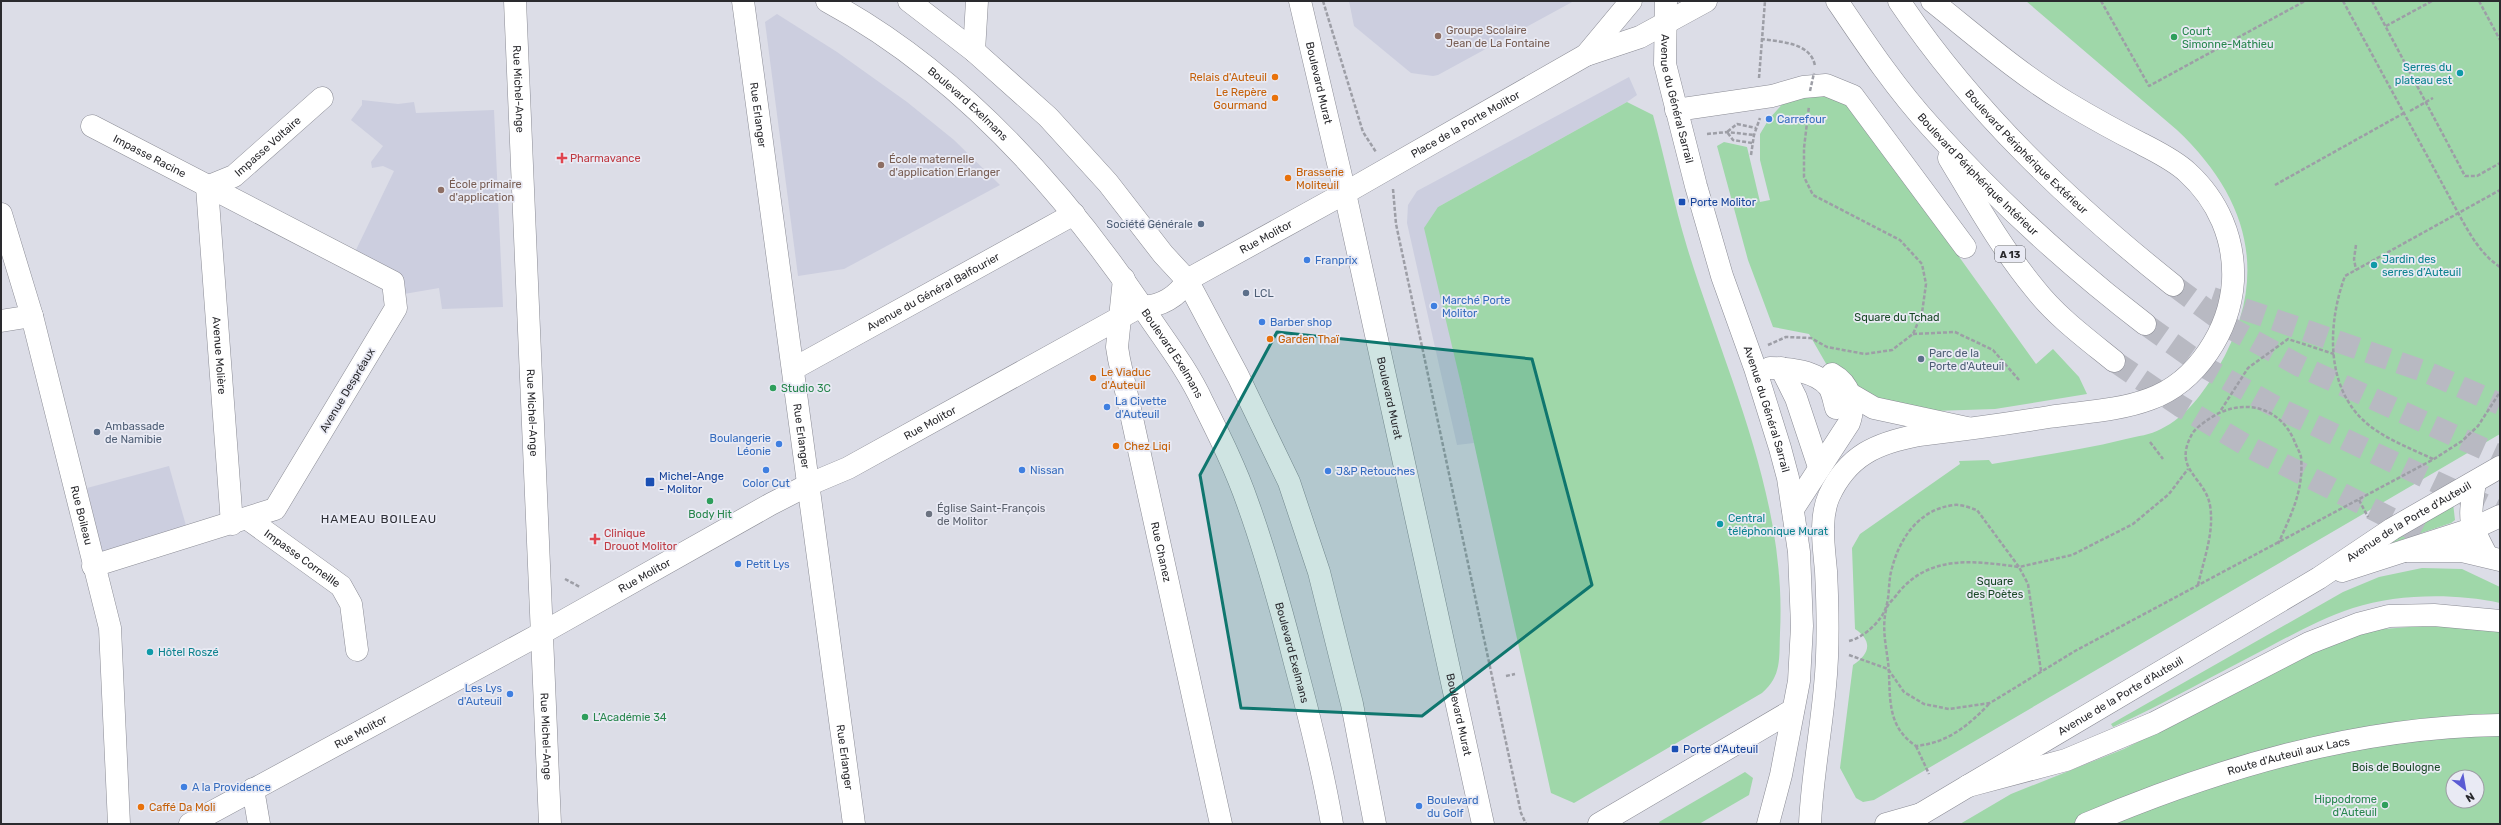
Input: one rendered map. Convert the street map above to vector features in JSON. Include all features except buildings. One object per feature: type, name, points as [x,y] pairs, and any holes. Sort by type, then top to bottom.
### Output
[{"type":"main road","name":"Rue Michel-Ange","points":[[515,1],[550,824]]},
{"type":"main road","name":"Rue Erlanger","points":[[743,1],[810,484],[854,824]]},
{"type":"main road","name":"Boulevard Exelmans","points":[[826,1],[871,27],[956,92],[1018,149],[1074,214],[1124,279],[1202,400],[1248,502],[1278,597],[1310,718],[1332,824]]},
{"type":"main road","points":[[909,1],[974,51],[1048,117],[1108,183],[1163,254],[1186,280],[1238,376],[1289,482],[1321,580],[1352,704],[1375,824]]},
{"type":"main road","points":[[974,51],[977,1]]},
{"type":"main road","name":"Boulevard Murat","points":[[1300,1],[1345,193],[1401,456],[1478,796],[1483,824]]},
{"type":"main road","name":"Place de la Porte Molitor","points":[[1586,55],[1631,1]]},
{"type":"main road","name":"Avenue du Général Sarrail","points":[[1666,1],[1665,64],[1676,110],[1720,270],[1755,368],[1780,448],[1793,509],[1799,552],[1802,626],[1799,681],[1781,775],[1768,824]]},
{"type":"main road","name":"Place de la Porte Molitor","points":[[1345,193],[1586,55],[1640,37],[1706,1]]},
{"type":"main road","name":"Boulevard Périphérique Intérieur","points":[[1837,1],[1870,50],[1930,126],[2047,244],[2145,324]]},
{"type":"main road","name":"Boulevard Périphérique Extérieur","points":[[1899,1],[1970,92],[2031,160],[2088,215],[2173,285]]},
{"type":"main road","points":[[1810,824],[1812,784],[1828,650],[1824,520],[1828,498],[1838,480],[1851,464],[1875,447],[1919,435],[1972,429],[2123,406],[2148,400],[2169,388],[2201,361],[2215,341],[2225,320],[2231,296],[2233,264],[2230,241],[2221,217],[2207,194],[2187,172],[2168,158],[2106,125],[2035,82],[1932,1]]},
{"type":"main road","points":[[1676,110],[1772,96],[1803,87],[1826,85],[1853,96],[1965,247]]},
{"type":"main road","name":"Impasse Voltaire","points":[[207,187],[234,176],[322,98]]},
{"type":"main road","name":"Impasse Racine","points":[[92,126],[207,187]]},
{"type":"main road","name":"A 13","points":[[1930,126],[1984,217],[2035,290],[2085,338],[2114,361]]},
{"type":"main road","name":"Avenue Molière","points":[[207,187],[240,522]]},
{"type":"main road","name":"Avenue Despréaux","points":[[93,566],[240,522],[275,509],[396,308],[393,282],[207,187]]},
{"type":"main road","name":"Rue Molitor","points":[[190,824],[542,633],[810,484],[848,468],[1141,306],[1144,295],[1174,276],[1186,280],[1345,193]]},
{"type":"main road","name":"Rue Boileau","points":[[1,214],[32,316],[93,566],[110,628],[119,824]]},
{"type":"main road","name":"Avenue du Général Balfourier","points":[[793,369],[1074,214]]},
{"type":"main road","name":"Rue Chanez","points":[[1124,279],[1117,347],[1119,359],[1221,824]]},
{"type":"main road","points":[[1,321],[32,316]]},
{"type":"main road","points":[[1755,368],[1781,368],[1814,376],[1829,387],[1843,401],[1852,414],[1849,423],[1793,509]]},
{"type":"main road","points":[[1781,368],[1796,398],[1819,467]]},
{"type":"main road","points":[[1832,374],[1841,379],[1843,401]]},
{"type":"main road","points":[[1843,401],[1972,429]]},
{"type":"main road","name":"Avenue de la Porte d'Auteuil","points":[[1886,824],[1916,819],[1968,786],[2320,578],[2392,529],[2500,467]]},
{"type":"main road","points":[[2475,482],[2470,516],[2472,529],[2489,560],[2500,574]]},
{"type":"main road","name":"Avenue de la Porte d'Auteuil","points":[[2320,578],[2472,529],[2500,516]]},
{"type":"main road","name":"Impasse Corneille","points":[[240,522],[341,586],[351,604],[358,650]]},
{"type":"main road","points":[[2407,551],[2462,551],[2489,560]]},
{"type":"main road","points":[[1968,786],[2073,757],[2154,723],[2309,643],[2358,624],[2390,616],[2434,615],[2500,621]]},
{"type":"main road","points":[[1599,824],[1793,710]]},
{"type":"main road","name":"Route d'Auteuil aux Lacs","points":[[2086,824],[2198,780],[2249,764],[2319,747],[2417,730],[2500,725]]},
{"type":"main road","points":[[253,789],[259,824]]},
{"type":"main road","name":"Boulevard Murat","points":[[1478,796],[1495,824]]},
{"type":"path","points":[[1323,1],[1363,132],[1376,152]]},
{"type":"path","points":[[2101,1],[2149,86],[2305,1]]},
{"type":"path","points":[[2343,1],[2458,213],[2478,246],[2491,261],[2500,267]]},
{"type":"path","points":[[2372,1],[2466,176],[2477,176],[2500,163]]},
{"type":"path","points":[[2386,26],[2432,1]]},
{"type":"path","points":[[2479,1],[2500,40]]},
{"type":"path","points":[[1761,39],[1791,43],[1803,49],[1815,64],[1810,92],[1804,148],[1804,177],[1813,195],[1900,240],[1922,264],[1926,284],[1922,313],[1913,334],[1892,350],[1865,354],[1827,347],[1811,338],[1792,337],[1786,337],[1763,348]]},
{"type":"path","points":[[2410,111],[2433,98]]},
{"type":"path","points":[[2275,185],[2404,113]]},
{"type":"path","points":[[1727,132],[1737,124],[1756,128]]},
{"type":"path","points":[[1727,132],[1733,140],[1752,143]]},
{"type":"path","points":[[1707,134],[1727,132],[1754,135]]},
{"type":"path","points":[[2434,459],[2388,437],[2363,420],[2343,392],[2334,354],[2333,319],[2337,298],[2345,276],[2500,190]]},
{"type":"path","points":[[1394,192],[1396,224],[1526,824]]},
{"type":"path","points":[[2356,245],[2354,259],[2356,270]]},
{"type":"path","points":[[1913,334],[1955,332],[1993,350],[2019,380]]},
{"type":"path","points":[[2198,586],[2211,518],[2208,498],[2188,469],[2187,450],[2191,435],[2221,410],[2248,368],[2288,339],[2334,354]]},
{"type":"path","points":[[1916,746],[1928,745],[1949,738],[1968,725],[1990,703],[2041,671],[2434,459],[2462,441],[2478,426],[2500,392]]},
{"type":"path","points":[[2221,410],[2245,406],[2263,409],[2280,419],[2292,435],[2301,456],[2299,497],[2278,544]]},
{"type":"path","points":[[2150,442],[2163,460]]},
{"type":"path","points":[[1849,641],[1856,640],[1863,635],[1909,580],[1935,567],[1956,562],[2018,567],[2072,555],[2133,524],[2169,494],[2188,469]]},
{"type":"path","points":[[2359,500],[2368,517]]},
{"type":"path","points":[[1929,774],[1916,746],[1900,734],[1894,719],[1890,702],[1884,637],[1886,608],[1892,568],[1902,539],[1918,520],[1937,510],[1955,505],[1977,510],[2018,567],[2028,584],[2041,671]]},
{"type":"path","points":[[565,579],[580,587]]},
{"type":"path","points":[[1849,655],[1888,669],[1904,692],[1924,704],[1949,709],[1990,703]]},
{"type":"path","points":[[1506,676],[1515,674]]},
{"type":"highlighted area","points":[[1277,332],[1532,359],[1592,585],[1422,716],[1241,708],[1200,475]]},
{"type":"shaded area","name":"Groupe Scolaire Jean de La Fontaine","points":[[1349,1],[1574,1],[1438,75],[1433,76],[1411,73],[1354,26]]},
{"type":"shaded area","name":"École maternelle d'application Erlanger","points":[[777,14],[837,52],[907,102],[954,140],[1000,185],[844,269],[798,276],[765,22]]},
{"type":"shaded area","name":"Marché Porte Molitor","points":[[1629,77],[1637,95],[1627,102],[1438,207],[1461,384],[1474,443],[1457,445],[1407,223],[1408,205],[1417,191]]},
{"type":"shaded area","name":"École primaire d'application","points":[[362,100],[398,104],[414,102],[416,113],[494,110],[503,307],[442,309],[439,288],[404,294],[355,252],[394,171],[383,166],[372,168],[371,162],[383,146],[351,120],[362,105]]},
{"type":"shaded area","points":[[169,466],[187,529],[102,553],[87,488]]},
{"type":"green space","name":"Square des Poètes","points":[[2026,1],[2500,1],[2500,434],[1874,800],[1863,802],[1856,798],[1840,768],[1853,665],[1863,656],[1867,647],[1865,638],[1855,629],[1852,548],[1860,534],[1960,464],[1959,461],[1989,460],[1992,464],[2059,453],[2148,434],[2170,424],[2194,403],[2213,377],[2234,335],[2244,303],[2247,272],[2245,242],[2236,213],[2222,184],[2202,157],[2177,130]]},
{"type":"green space","name":"Square du Tchad","points":[[1806,93],[1839,98],[1853,109],[2036,364],[2053,349],[2079,377],[2087,394],[1995,409],[1933,411],[1880,405],[1832,374],[1809,334],[1773,327],[1748,260],[1717,146],[1724,142],[1747,147],[1760,202],[1770,200],[1760,160],[1760,134],[1769,119],[1785,101]]},
{"type":"green space","points":[[1627,102],[1653,115],[1687,247],[1751,437],[1764,485],[1774,533],[1780,583],[1779,658],[1773,680],[1762,693],[1574,803],[1551,793],[1461,384],[1424,228],[1438,207]]},
{"type":"green space","points":[[2453,503],[2455,520],[2451,523],[2386,545]]},
{"type":"green space","points":[[2422,568],[2462,569],[2500,587],[2500,603],[2445,596],[2426,596],[2388,600],[2353,608],[2331,616],[2299,631],[2133,718],[2113,727],[2111,724],[2343,592],[2379,577]]},
{"type":"green space","name":"Bois de Boulogne","points":[[2447,624],[2500,631],[2500,824],[1960,824],[2011,794],[2124,749],[2331,644],[2371,630]]},
{"type":"green space","points":[[1745,772],[1753,778],[1749,795],[1699,824],[1660,824],[1659,822]]},
{"type":"tunnel","points":[[2173,285],[2234,330],[2300,366],[2500,456]]},
{"type":"tunnel","points":[[2212,298],[2429,373],[2500,404]]},
{"type":"tunnel","points":[[2145,324],[2208,369],[2278,408],[2500,512]]},
{"type":"tunnel","points":[[2114,361],[2180,406],[2249,447],[2448,547]]},
{"type":"place","name":"Groupe Scolaire Jean de La Fontaine","points":[[1438,36]]},
{"type":"place","name":"Court Simonne-Mathieu","points":[[2174,37]]},
{"type":"place","name":"Serres du plateau est","points":[[2460,73]]},
{"type":"place","name":"Relais d'Auteuil","points":[[1275,77]]},
{"type":"place","name":"Le Repère Gourmand","points":[[1275,98]]},
{"type":"place","name":"Carrefour","points":[[1769,119]]},
{"type":"place","name":"Pharmavance","points":[[562,158]]},
{"type":"place","name":"École maternelle d'application Erlanger","points":[[881,165]]},
{"type":"place","name":"Brasserie Moliteuil","points":[[1288,178]]},
{"type":"place","name":"École primaire d'application","points":[[441,190]]},
{"type":"place","name":"Porte Molitor","points":[[1682,202]]},
{"type":"place","name":"Société Générale","points":[[1201,224]]},
{"type":"place","name":"Franprix","points":[[1307,260]]},
{"type":"place","name":"Jardin des serres d’Auteuil","points":[[2374,265]]},
{"type":"place","name":"LCL","points":[[1246,293]]},
{"type":"place","name":"Marché Porte Molitor","points":[[1434,306]]},
{"type":"place","name":"Barber shop","points":[[1262,322]]},
{"type":"place","name":"Garden Thaï","points":[[1270,339]]},
{"type":"place","name":"Parc de la Porte d'Auteuil","points":[[1921,359]]},
{"type":"place","name":"Le Viaduc d'Auteuil","points":[[1093,378]]},
{"type":"place","name":"Studio 3C","points":[[773,388]]},
{"type":"place","name":"La Civette d'Auteuil","points":[[1107,407]]},
{"type":"place","name":"Ambassade de Namibie","points":[[97,432]]},
{"type":"place","name":"Boulangerie Léonie","points":[[779,444]]},
{"type":"place","name":"Chez Liqi","points":[[1116,446]]},
{"type":"place","name":"Color Cut","points":[[766,470]]},
{"type":"place","name":"Nissan","points":[[1022,470]]},
{"type":"place","name":"J&P Retouches","points":[[1328,471]]},
{"type":"place","name":"Michel-Ange - Molitor","points":[[650,482]]},
{"type":"place","name":"Body Hit","points":[[710,501]]},
{"type":"place","name":"Église Saint-François de Molitor","points":[[929,514]]},
{"type":"place","name":"Central téléphonique Murat","points":[[1720,524]]},
{"type":"place","name":"Clinique Drouot Molitor","points":[[595,539]]},
{"type":"place","name":"Petit Lys","points":[[738,564]]},
{"type":"place","name":"Hôtel Roszé","points":[[150,652]]},
{"type":"place","name":"Les Lys d'Auteuil","points":[[510,694]]},
{"type":"place","name":"L’Académie 34","points":[[585,717]]},
{"type":"place","name":"Porte d'Auteuil","points":[[1675,749]]},
{"type":"place","name":"A la Providence","points":[[184,787]]},
{"type":"place","name":"Hippodrome d'Auteuil","points":[[2385,805]]},
{"type":"place","name":"Boulevard du Golf","points":[[1419,806]]},
{"type":"place","name":"Caffé Da Moli","points":[[141,807]]},
{"type":"district","name":"HAMEAU BOILEAU","points":[[379,519]]}]
